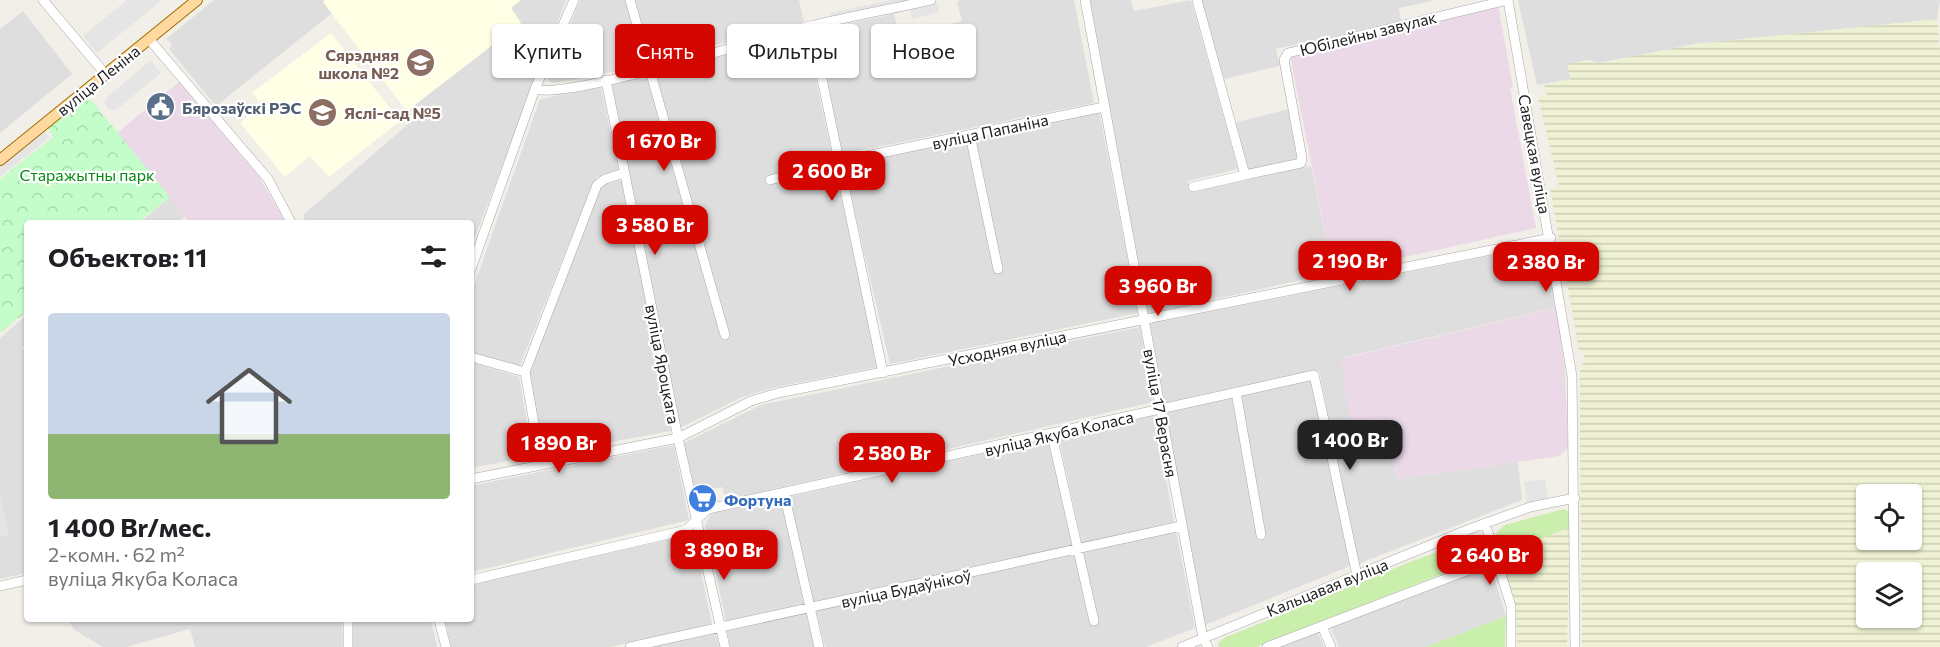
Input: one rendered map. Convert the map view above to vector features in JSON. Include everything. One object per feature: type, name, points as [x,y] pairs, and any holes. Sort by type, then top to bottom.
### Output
[{"type":"main road","name":"вуліца Леніна","points":[[0,160],[186,0]]},
{"type":"main road","name":"вуліца Леніна","points":[[146,36],[197,0]]},
{"type":"main road","name":"вуліца Леніна","points":[[0,152],[103,72]]},
{"type":"street","points":[[43,0],[103,72]]},
{"type":"street","points":[[474,261],[535,88],[574,0]]},
{"type":"street","points":[[630,0],[637,24]]},
{"type":"street","points":[[820,24],[931,0]]},
{"type":"street","name":"вуліца 17 Верасня","points":[[1085,0],[1181,526],[1206,643]]},
{"type":"street","points":[[1197,0],[1245,175]]},
{"type":"street","name":"Юбілейны завулак","points":[[1194,187],[1301,163],[1302,158],[1284,60],[1288,53],[1508,0]]},
{"type":"street","name":"Савецкая вуліца","points":[[1508,0],[1551,238],[1572,376],[1575,647]]},
{"type":"street","points":[[146,36],[268,179],[290,220]]},
{"type":"street","points":[[535,88],[549,91],[615,78]]},
{"type":"street","points":[[652,78],[725,335]]},
{"type":"street","points":[[821,78],[883,373]]},
{"type":"street","name":"вуліца Яроцкага","points":[[606,80],[678,438],[725,647]]},
{"type":"street","name":"вуліца Папаніна","points":[[770,180],[837,162],[1104,107]]},
{"type":"street","points":[[970,135],[998,269]]},
{"type":"street","points":[[541,464],[525,372],[597,185],[605,179],[624,173]]},
{"type":"street","name":"Усходняя вуліца","points":[[474,477],[678,438],[751,400],[1551,238]]},
{"type":"street","points":[[474,358],[525,372]]},
{"type":"street","name":"вуліца Якуба Коласа","points":[[474,579],[686,530],[708,509],[1052,435],[1314,375],[1340,489],[1356,574]]},
{"type":"street","points":[[1236,392],[1261,535]]},
{"type":"street","points":[[1052,435],[1094,621]]},
{"type":"street","points":[[784,493],[819,647]]},
{"type":"street","name":"Кальцавая вуліца","points":[[1182,647],[1206,643],[1356,574],[1485,523],[1530,507],[1575,498]]},
{"type":"street","points":[[1485,523],[1511,606],[1511,647]]},
{"type":"street","name":"вуліца Будаўнікоў","points":[[630,647],[1181,526]]},
{"type":"street","points":[[1268,647],[1495,560]]},
{"type":"street","points":[[0,586],[24,581]]},
{"type":"street","points":[[348,622],[348,647]]},
{"type":"street","points":[[440,622],[446,647]]},
{"type":"street","points":[[1322,626],[1331,647]]},
{"type":"shaded area","points":[[127,0],[162,0],[97,53],[83,36]]},
{"type":"shaded area","points":[[214,0],[325,0],[323,2],[332,13],[216,106],[169,49],[172,44],[166,39]]},
{"type":"shaded area","name":"Сярэдняя школа №2","points":[[325,0],[521,0],[511,8],[521,23],[492,24],[492,45],[407,111],[323,2]]},
{"type":"shaded area","points":[[521,0],[566,0],[557,24],[521,23],[511,8]]},
{"type":"shaded area","points":[[580,0],[626,0],[633,24],[615,24],[615,71],[603,74],[603,24],[570,24]]},
{"type":"shaded area","points":[[633,0],[799,0],[804,22],[796,24],[727,24],[727,42],[715,45],[715,24],[640,24]]},
{"type":"shaded area","points":[[891,0],[919,0],[831,19],[830,13]]},
{"type":"shaded area","points":[[1074,0],[1094,103],[842,154],[827,78],[859,78],[859,24],[846,24],[894,14],[896,24],[871,24],[871,78],[976,78],[976,24],[950,24],[962,21],[957,1]]},
{"type":"shaded area","points":[[1090,0],[1131,0],[1134,11],[1191,0],[1238,169],[1188,181],[1190,192],[1311,166],[1333,273],[1148,314]]},
{"type":"shaded area","points":[[1201,0],[1436,0],[1399,8],[1401,21],[1276,49],[1280,66],[1224,79]]},
{"type":"shaded area","points":[[1518,0],[1940,0],[1937,19],[1695,44],[1599,63],[1588,60],[1567,64],[1571,79],[1537,85]]},
{"type":"shaded area","points":[[937,2],[939,12],[912,19],[910,8]]},
{"type":"shaded area","points":[[1498,5],[1513,87],[1510,88],[1536,228],[1333,273],[1290,56],[1349,44],[1348,40]]},
{"type":"shaded area","points":[[23,11],[72,74],[0,133],[0,29]]},
{"type":"shaded area","points":[[1937,19],[1940,51],[1940,647],[1582,647],[1580,367],[1585,361],[1582,350],[1579,350],[1550,188],[1559,186],[1538,97],[1547,95],[1544,84],[1571,79],[1567,64],[1588,60],[1599,63],[1695,44]]},
{"type":"shaded area","name":"Яслі-сад №5","points":[[331,33],[400,121],[329,177],[310,156],[285,177],[240,123],[262,104],[252,93]]},
{"type":"shaded area","points":[[492,45],[492,78],[536,78],[474,239],[474,220],[305,220],[303,215],[413,120],[407,111]]},
{"type":"shaded area","points":[[727,55],[727,78],[816,78],[878,367],[776,387],[742,397],[680,428],[611,85],[638,78],[715,78],[715,58]]},
{"type":"shaded area","points":[[151,60],[161,73],[116,110],[109,110],[105,104],[106,98]]},
{"type":"shaded area","points":[[549,78],[583,78],[553,83],[548,80]]},
{"type":"shaded area","points":[[179,82],[259,177],[284,220],[188,220],[117,133]]},
{"type":"shaded area","points":[[601,87],[619,172],[597,177],[593,183],[519,368],[474,353],[474,286],[540,99]]},
{"type":"shaded area","points":[[1288,109],[1297,157],[1295,161],[1246,172],[1234,123]]},
{"type":"shaded area","points":[[1099,111],[1138,313],[890,364],[846,175],[849,165]]},
{"type":"shaded area","points":[[44,130],[50,137],[0,177],[0,166]]},
{"type":"shaded area","points":[[622,180],[671,431],[545,454],[528,377],[530,368],[602,185]]},
{"type":"shaded area","points":[[170,197],[185,216],[180,220],[143,220]]},
{"type":"shaded area","points":[[1545,245],[1555,308],[1342,358],[1351,424],[1387,418],[1396,479],[1518,462],[1522,500],[1358,564],[1319,370],[1165,403],[1150,324]]},
{"type":"shaded area","points":[[1557,308],[1565,371],[1568,448],[1559,456],[1396,479],[1387,418],[1350,424],[1341,359]]},
{"type":"shaded area","points":[[24,318],[24,345],[22,347],[24,349],[24,574],[0,579],[0,338]]},
{"type":"shaded area","points":[[1140,327],[1153,402],[726,500],[722,487],[693,493],[684,443],[761,405]]},
{"type":"shaded area","points":[[474,363],[519,377],[533,456],[474,467]]},
{"type":"shaded area","points":[[1311,379],[1350,566],[1205,625],[1165,412],[1232,397],[1258,540],[1266,539],[1241,395]]},
{"type":"shaded area","points":[[1154,415],[1174,522],[1082,544],[1059,438]]},
{"type":"shaded area","points":[[1048,439],[1072,546],[812,603],[789,497]]},
{"type":"shaded area","points":[[674,445],[689,520],[474,571],[474,485]]},
{"type":"shaded area","points":[[1545,479],[1548,500],[1528,506],[1524,482]]},
{"type":"shaded area","points":[[0,496],[9,535],[0,537]]},
{"type":"shaded area","points":[[780,498],[805,604],[726,621],[705,525],[711,514]]},
{"type":"shaded area","points":[[1570,527],[1567,647],[1517,647],[1515,601],[1499,555]]},
{"type":"shaded area","points":[[1176,531],[1195,628],[1146,647],[825,647],[816,611]]},
{"type":"shaded area","points":[[693,534],[712,624],[610,647],[451,647],[445,622],[474,622],[474,584]]},
{"type":"shaded area","points":[[1491,567],[1506,616],[1426,647],[1339,647],[1330,626]]},
{"type":"shaded area","points":[[806,613],[814,647],[730,647],[727,631]]},
{"type":"shaded area","points":[[70,622],[342,622],[343,647],[195,647],[190,629],[126,647],[103,647],[73,629]]},
{"type":"shaded area","points":[[352,622],[431,622],[437,647],[352,647]]},
{"type":"shaded area","points":[[1317,631],[1324,647],[1279,647]]},
{"type":"shaded area","points":[[716,633],[719,647],[653,647]]},
{"type":"green space","name":"Старажытны парк","points":[[81,99],[91,100],[170,197],[141,220],[24,220],[24,313],[0,333],[0,179],[53,137],[48,127]]},
{"type":"green space","points":[[1564,509],[1569,512],[1570,527],[1499,555],[1496,535],[1505,525]]},
{"type":"green space","points":[[1476,538],[1482,540],[1484,545],[1484,552],[1480,559],[1257,647],[1219,647],[1218,643],[1224,638],[1415,560]]},
{"type":"green space","points":[[1506,616],[1505,647],[1426,647]]},
{"type":"place","name":"Сярэдняя школа №2","points":[[420,63]]},
{"type":"place","name":"Бярозаўскі РЭС","points":[[161,107]]},
{"type":"place","name":"Яслі-сад №5","points":[[323,112]]},
{"type":"place","name":"Фортуна","points":[[703,499]]}]
